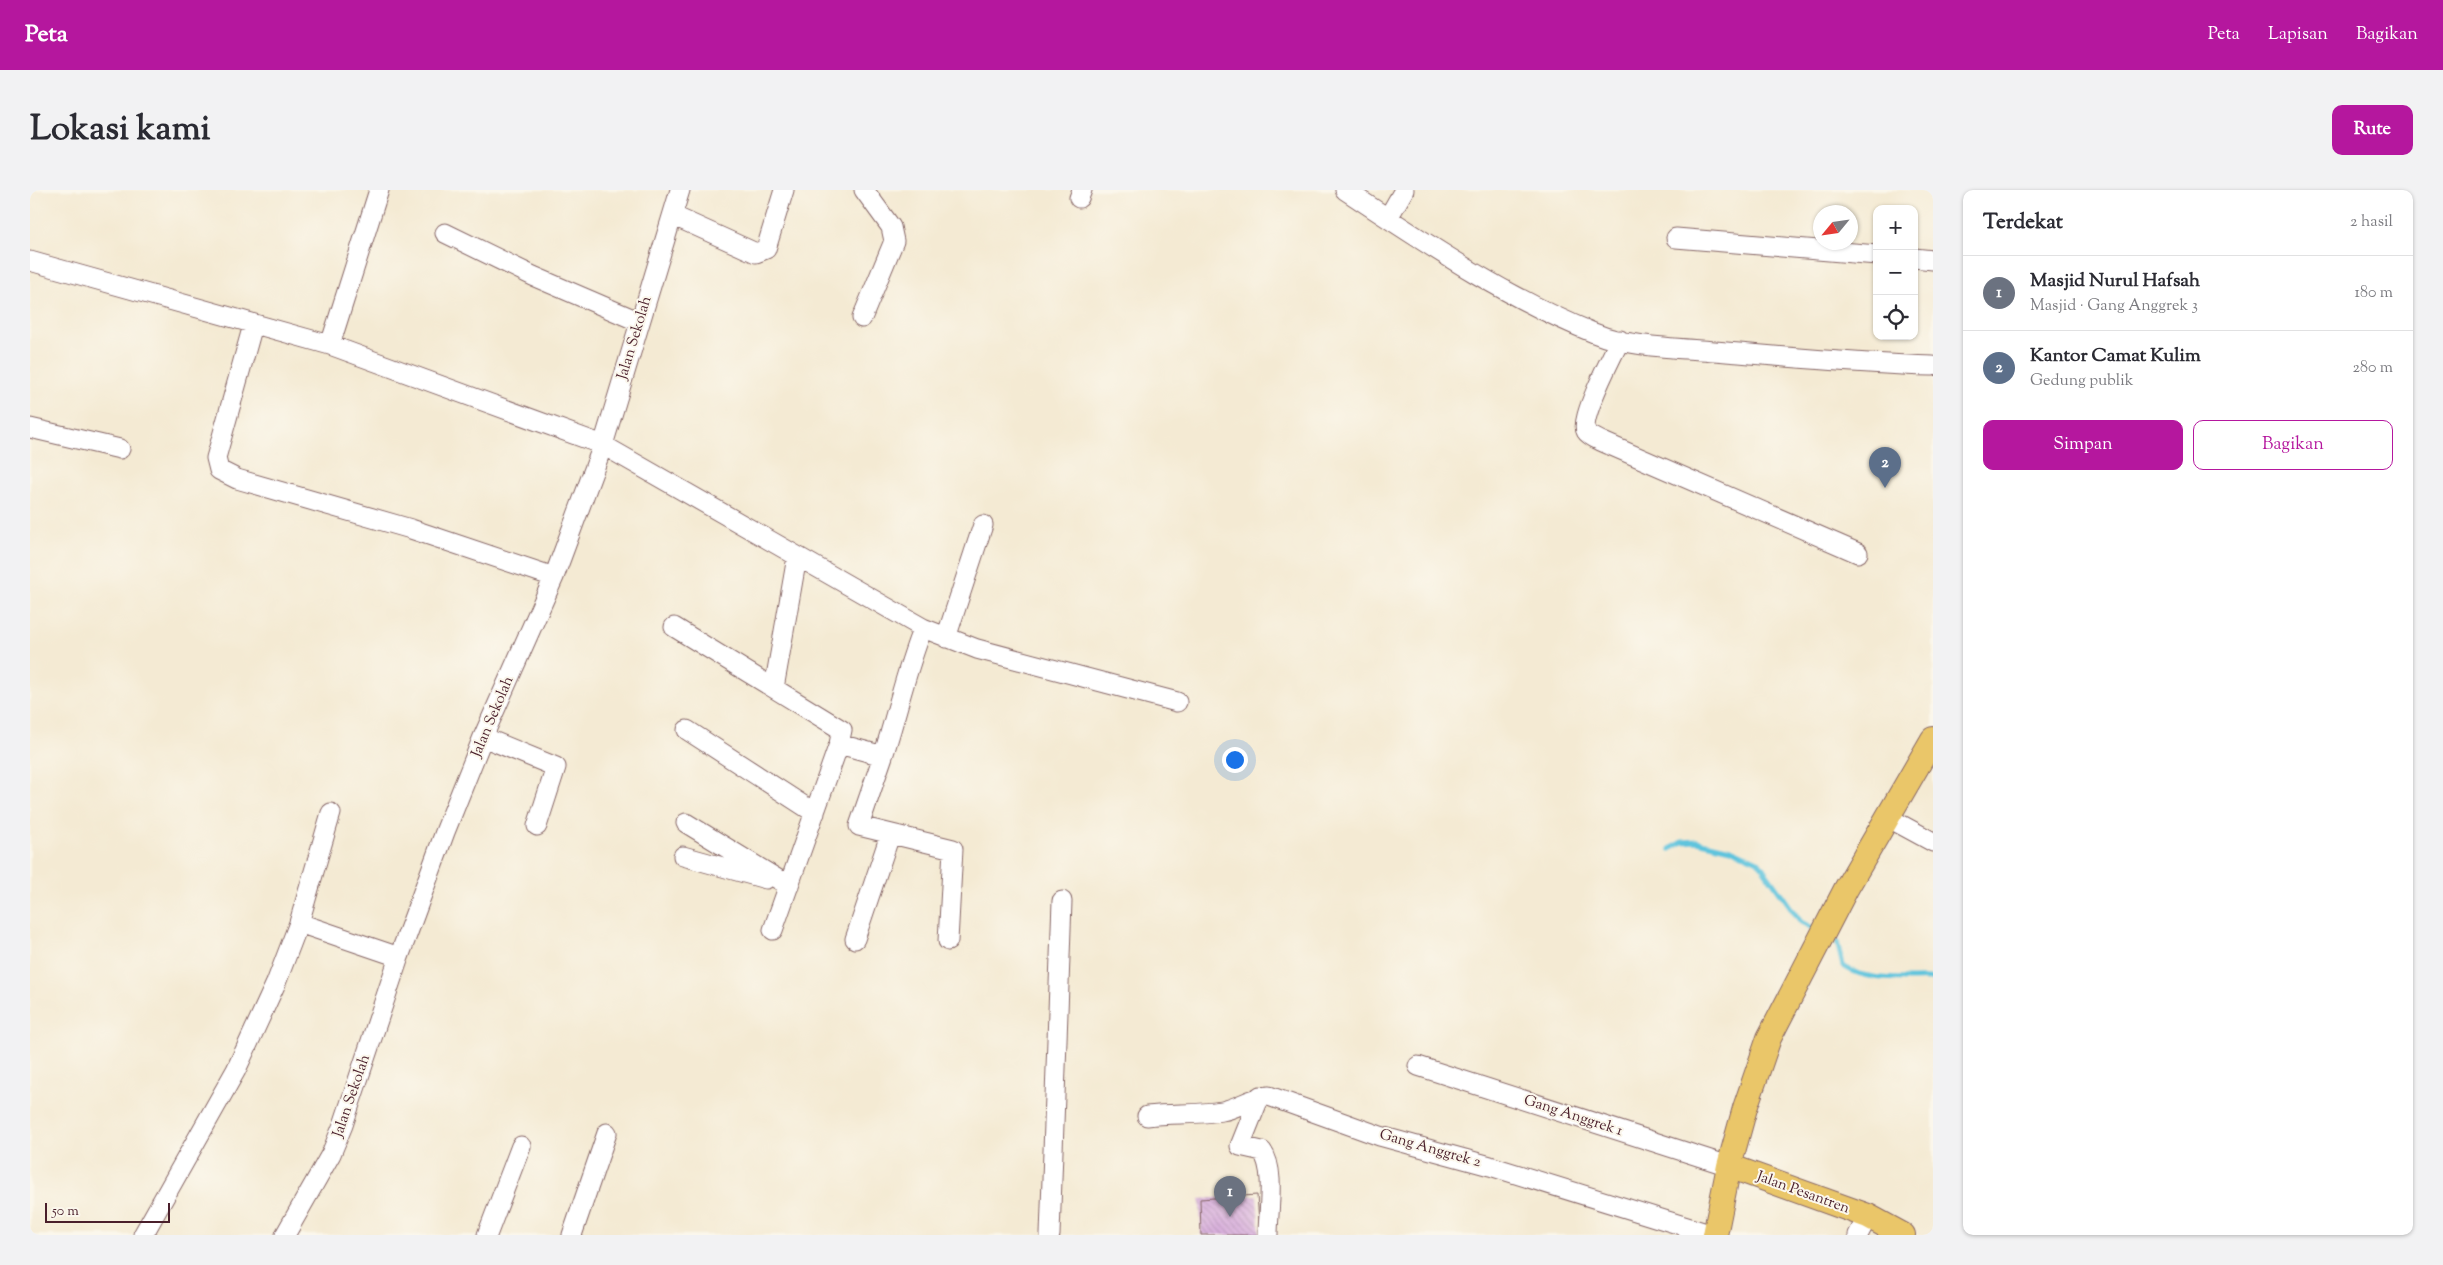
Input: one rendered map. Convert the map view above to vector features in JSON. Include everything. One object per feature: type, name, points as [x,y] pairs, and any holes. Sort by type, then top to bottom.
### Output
[{"type":"main road","points":[[1714,1235],[1729,1166],[1745,1108],[1769,1038],[1887,817],[1933,739]]},
{"type":"main road","name":"Jalan Pesantren","points":[[1729,1166],[1863,1225],[1903,1235]]},
{"type":"street","points":[[330,345],[379,190]]},
{"type":"street","name":"Jalan Sekolah","points":[[285,1235],[331,1154],[445,832],[554,577],[603,445],[674,216],[680,190]]},
{"type":"street","points":[[674,216],[756,253],[760,253],[766,249],[784,190]]},
{"type":"street","points":[[862,318],[894,241],[891,227],[864,190]]},
{"type":"street","points":[[1344,190],[1526,300],[1595,334],[1667,347],[1825,361],[1933,366]]},
{"type":"street","points":[[1388,218],[1404,190]]},
{"type":"street","points":[[445,233],[533,276],[640,322]]},
{"type":"street","points":[[1676,238],[1873,255]]},
{"type":"street","points":[[1918,258],[1933,260]]},
{"type":"street","points":[[30,261],[253,325],[330,345],[603,445],[923,628],[977,649],[1177,702]]},
{"type":"street","points":[[253,325],[216,458],[219,470],[237,479],[411,529],[554,577]]},
{"type":"street","points":[[1620,340],[1588,408],[1586,432],[1602,442],[1858,553]]},
{"type":"street","points":[[30,428],[120,449]]},
{"type":"street","points":[[946,638],[983,525]]},
{"type":"street","points":[[774,688],[798,557]]},
{"type":"street","points":[[674,627],[842,730],[839,744],[773,930]]},
{"type":"street","points":[[923,628],[914,650],[899,709],[859,826],[954,849],[948,941]]},
{"type":"street","points":[[687,730],[815,813]]},
{"type":"street","points":[[484,737],[556,767],[537,826]]},
{"type":"street","points":[[839,744],[883,756]]},
{"type":"street","points":[[144,1235],[236,1070],[276,983],[299,924],[331,813]]},
{"type":"street","points":[[1887,817],[1933,842]]},
{"type":"street","points":[[686,823],[789,886]]},
{"type":"street","points":[[855,939],[890,835]]},
{"type":"street","points":[[684,856],[789,886]]},
{"type":"street","points":[[1050,1235],[1062,901]]},
{"type":"street","points":[[299,924],[399,958]]},
{"type":"street","name":"Gang Anggrek 1","points":[[1418,1066],[1729,1166]]},
{"type":"street","points":[[1147,1116],[1223,1111],[1241,1106],[1260,1096]]},
{"type":"street","points":[[1260,1096],[1240,1146],[1262,1151],[1268,1160],[1270,1172],[1268,1235]]},
{"type":"street","name":"Gang Anggrek 2","points":[[1260,1096],[1269,1096],[1380,1136],[1490,1166],[1714,1235]]},
{"type":"street","points":[[572,1235],[607,1133]]},
{"type":"street","points":[[487,1235],[521,1146]]},
{"type":"building","points":[[1257,1195],[1260,1235],[1201,1235],[1200,1199]]},
{"type":"waterway","points":[[1670,849],[1682,842],[1697,841],[1731,849],[1758,861],[1801,922],[1818,931]]},
{"type":"waterway","points":[[1827,937],[1837,942],[1843,966],[1853,971],[1875,977],[1933,979]]},
{"type":"place","name":"Kantor Camat Kulim","points":[[1885,488]]},
{"type":"place","name":"Masjid Nurul Hafsah","points":[[1230,1217]]}]
